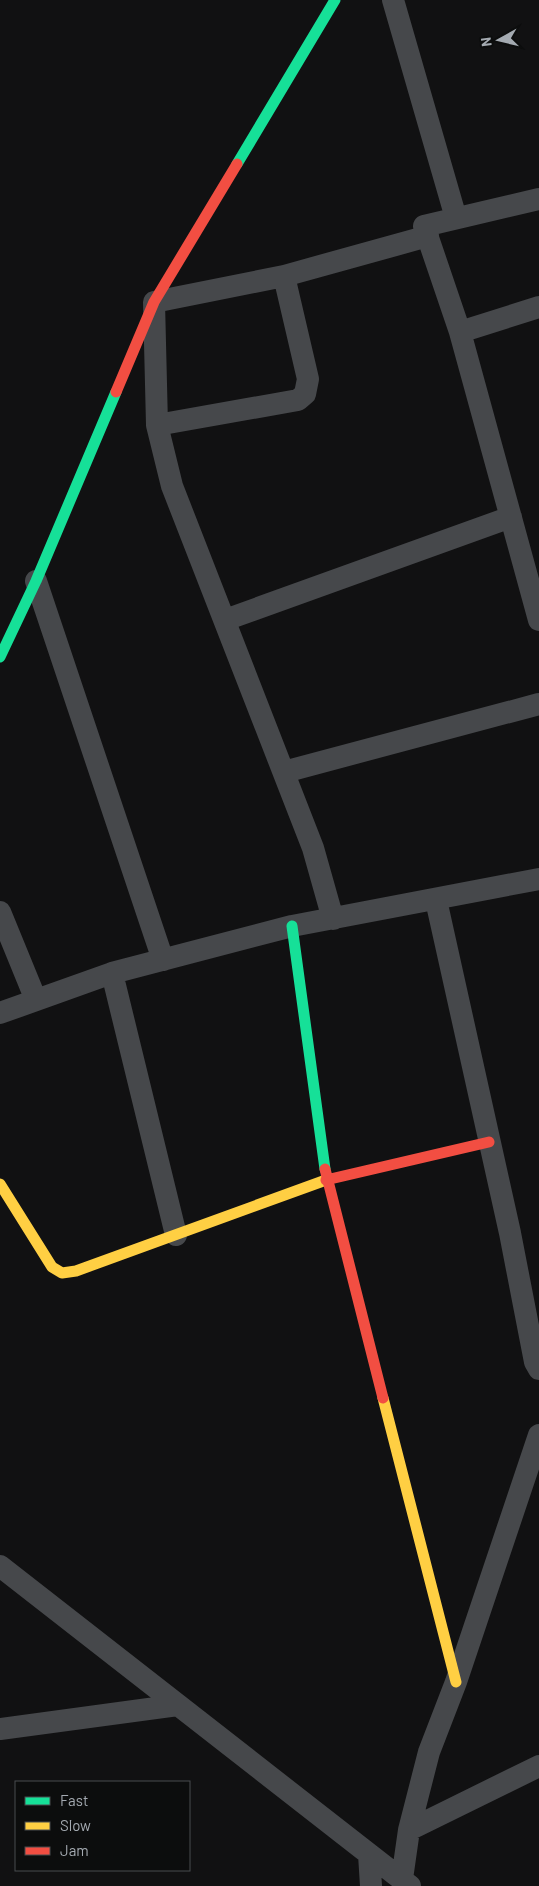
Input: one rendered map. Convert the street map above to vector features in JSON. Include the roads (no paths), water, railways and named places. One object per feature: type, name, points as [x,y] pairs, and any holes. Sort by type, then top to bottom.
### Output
[{"type":"street","points":[[393,0],[456,218]]},
{"type":"street","points":[[0,657],[36,581],[154,302],[333,1]]},
{"type":"street","points":[[539,200],[424,226],[460,332],[539,620]]},
{"type":"street","points":[[154,302],[284,276],[428,236]]},
{"type":"street","points":[[156,425],[298,400],[305,394],[308,380],[284,276]]},
{"type":"street","points":[[154,302],[156,425],[172,486],[313,848],[333,919]]},
{"type":"street","points":[[460,332],[539,307]]},
{"type":"street","points":[[225,620],[511,518]]},
{"type":"street","points":[[36,581],[163,960]]},
{"type":"street","points":[[284,772],[539,704]]},
{"type":"street","points":[[0,1013],[112,973],[292,926],[539,879]]},
{"type":"street","points":[[436,900],[535,1362],[539,1369]]},
{"type":"street","points":[[0,912],[36,1000]]},
{"type":"street","points":[[292,926],[328,1180],[456,1682]]},
{"type":"street","points":[[112,973],[176,1235]]},
{"type":"street","points":[[0,1184],[52,1267],[62,1272],[76,1271],[328,1180],[489,1142]]},
{"type":"street","points":[[406,1883],[409,1830],[429,1752],[456,1682],[539,1435]]},
{"type":"street","points":[[0,1566],[406,1883]]},
{"type":"street","points":[[0,1729],[178,1705]]},
{"type":"street","points":[[409,1830],[539,1766]]},
{"type":"street","points":[[369,1854],[371,1886]]}]
